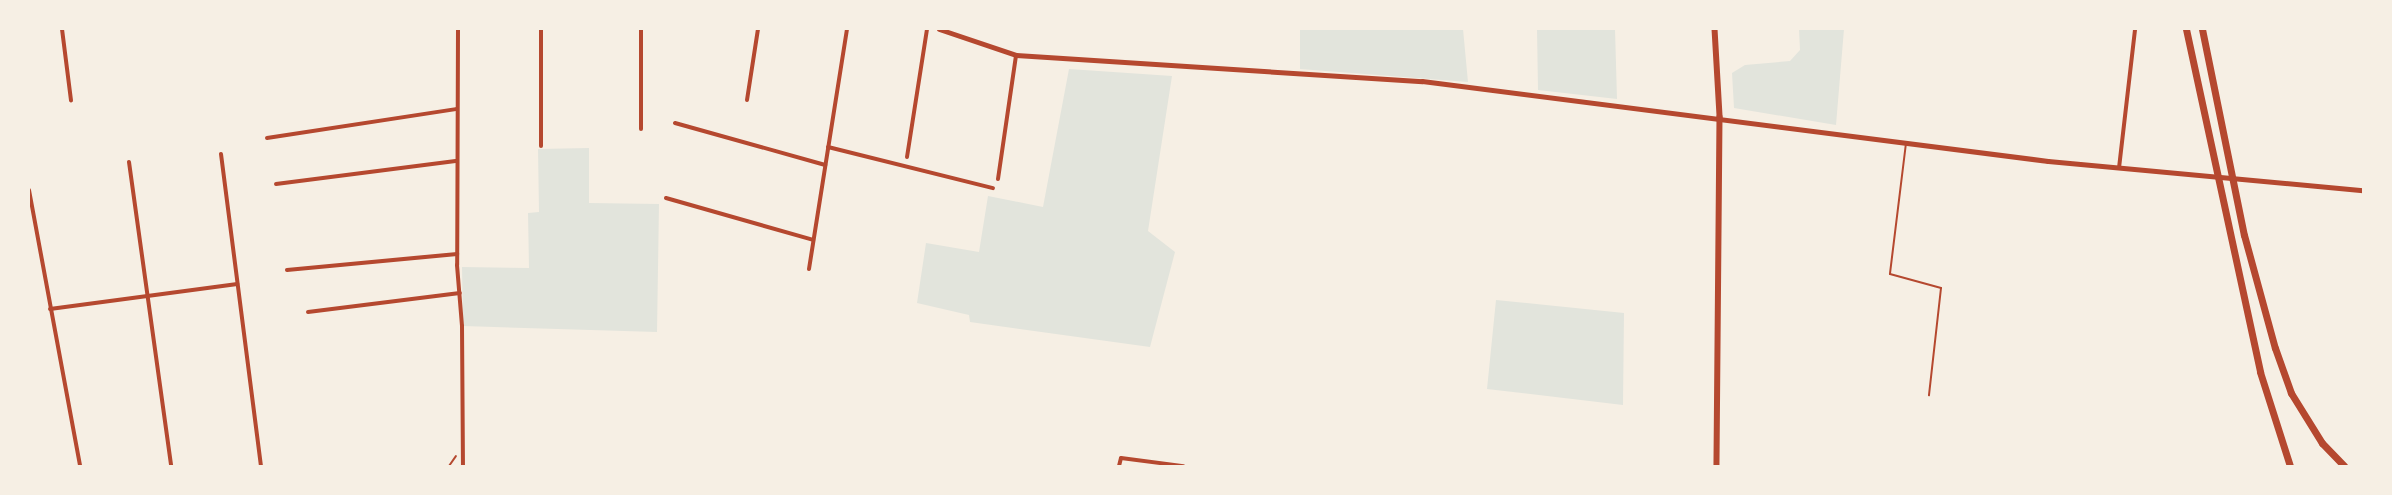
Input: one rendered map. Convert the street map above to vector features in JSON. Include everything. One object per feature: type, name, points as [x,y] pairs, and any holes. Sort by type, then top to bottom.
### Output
[{"type":"highway","points":[[2186,29],[2260,372],[2290,466]]},
{"type":"highway","points":[[2202,29],[2244,235],[2275,348],[2291,393],[2322,443],[2344,466]]},
{"type":"main road","points":[[1715,29],[1720,117],[1717,466]]},
{"type":"street","points":[[62,29],[71,100]]},
{"type":"street","points":[[458,29],[456,254],[460,293],[463,466]]},
{"type":"street","points":[[541,29],[541,146]]},
{"type":"street","points":[[641,29],[642,129]]},
{"type":"street","points":[[747,100],[758,29]]},
{"type":"street","points":[[809,269],[847,29]]},
{"type":"street","points":[[907,157],[928,29]]},
{"type":"street","points":[[939,29],[1016,55],[1422,81],[2119,168],[2363,190]]},
{"type":"street","points":[[2119,168],[2135,29]]},
{"type":"street","points":[[998,179],[1016,55]]},
{"type":"street","points":[[267,138],[456,109]]},
{"type":"street","points":[[675,123],[825,165]]},
{"type":"street","points":[[828,147],[993,188]]},
{"type":"street","points":[[221,154],[261,466]]},
{"type":"street","points":[[276,184],[456,161]]},
{"type":"street","points":[[130,162],[146,296],[171,466]]},
{"type":"street","points":[[29,190],[80,466]]},
{"type":"street","points":[[666,198],[813,240]]},
{"type":"street","points":[[287,270],[456,254]]},
{"type":"street","points":[[50,309],[237,284]]},
{"type":"street","points":[[308,312],[460,293]]},
{"type":"street","points":[[1120,466],[1121,458],[1183,466]]},
{"type":"lane","points":[[1906,142],[1890,274],[1941,288],[1929,395]]},
{"type":"shaded area","points":[[1300,29],[1463,29],[1468,82],[1300,69]]},
{"type":"shaded area","points":[[1537,29],[1615,29],[1617,99],[1538,90]]},
{"type":"shaded area","points":[[1799,29],[1844,29],[1836,125],[1734,108],[1732,73],[1745,65],[1790,61],[1800,50]]},
{"type":"shaded area","points":[[1069,69],[1172,76],[1148,231],[1175,252],[1150,347],[970,322],[969,315],[917,303],[926,243],[979,252],[988,196],[1043,207]]},
{"type":"shaded area","points":[[589,148],[589,203],[659,204],[657,332],[463,326],[462,267],[529,268],[528,213],[539,212],[538,149]]},
{"type":"shaded area","points":[[1496,300],[1624,313],[1623,405],[1487,389]]}]
